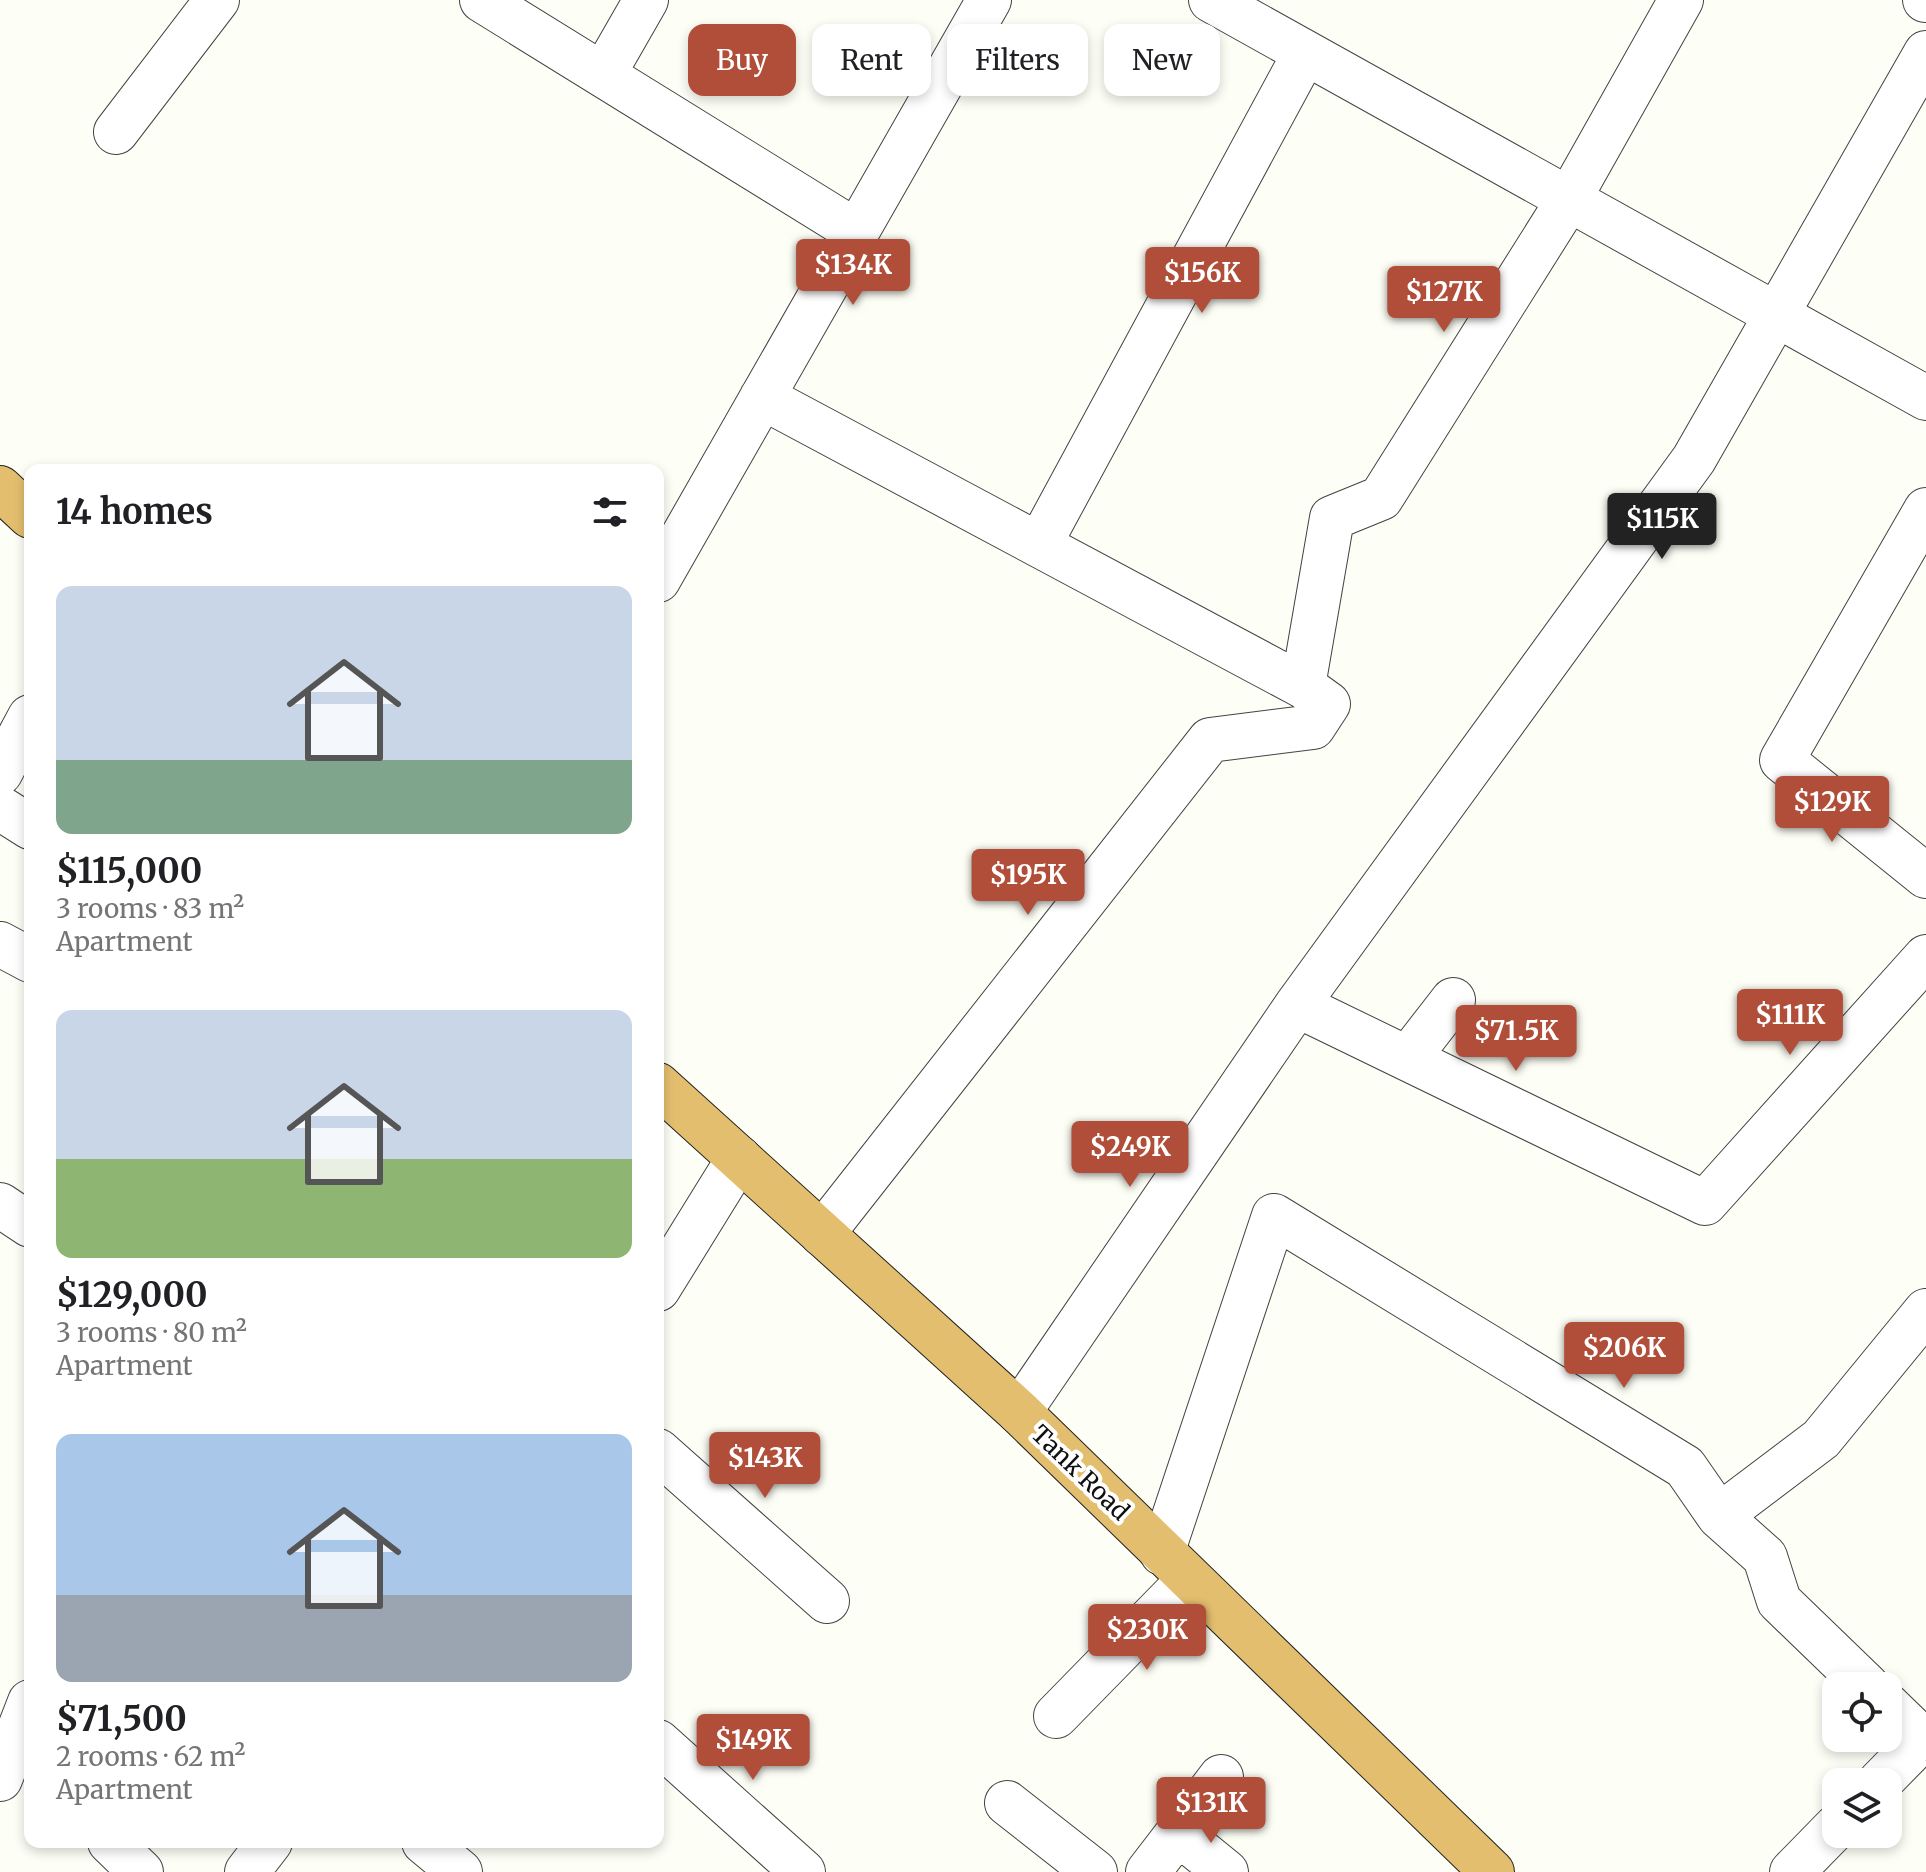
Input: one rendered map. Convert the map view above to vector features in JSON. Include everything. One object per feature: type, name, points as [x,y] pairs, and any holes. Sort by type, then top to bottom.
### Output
[{"type":"highway","points":[[0,488],[24,510]]},
{"type":"highway","name":"Tank Road","points":[[664,1090],[1019,1412],[1478,1866]]},
{"type":"street","points":[[116,132],[217,0]]},
{"type":"street","points":[[482,0],[857,232]]},
{"type":"street","points":[[603,75],[646,0]]},
{"type":"street","points":[[664,569],[989,0]]},
{"type":"street","points":[[1211,0],[1926,398]]},
{"type":"street","points":[[1303,686],[1332,518],[1381,498],[1569,199],[1681,0]]},
{"type":"street","points":[[1039,545],[1305,53]]},
{"type":"street","points":[[1019,1412],[1297,1005],[1694,459],[1926,53]]},
{"type":"street","points":[[762,397],[1303,686],[1328,704],[1313,727],[1210,740],[822,1234]]},
{"type":"street","points":[[1926,510],[1782,760],[1926,876]]},
{"type":"street","points":[[2,763],[24,727]]},
{"type":"street","points":[[0,808],[24,823]]},
{"type":"street","points":[[0,944],[24,957]]},
{"type":"street","points":[[1297,1005],[1705,1203],[1926,957]]},
{"type":"street","points":[[1408,1058],[1453,1000]]},
{"type":"street","points":[[664,1279],[739,1158]]},
{"type":"street","points":[[0,1205],[24,1221]]},
{"type":"street","points":[[1056,1716],[1176,1566],[1274,1216],[1685,1467],[1719,1516],[1765,1557],[1779,1601],[1853,1672]]},
{"type":"street","points":[[1719,1516],[1821,1439],[1926,1311]]},
{"type":"street","points":[[664,1456],[827,1601]]},
{"type":"street","points":[[1894,1768],[1924,1737],[1902,1718]]},
{"type":"street","points":[[9,1768],[24,1721]]},
{"type":"street","points":[[664,1748],[780,1864]]},
{"type":"street","points":[[1148,1872],[1221,1777]]},
{"type":"street","points":[[1007,1803],[1095,1872]]},
{"type":"street","points":[[1178,1833],[1226,1872]]},
{"type":"street","points":[[1792,1872],[1822,1841]]},
{"type":"street","points":[[116,1848],[141,1872]]},
{"type":"street","points":[[247,1872],[265,1848]]},
{"type":"street","points":[[431,1848],[460,1872]]}]
